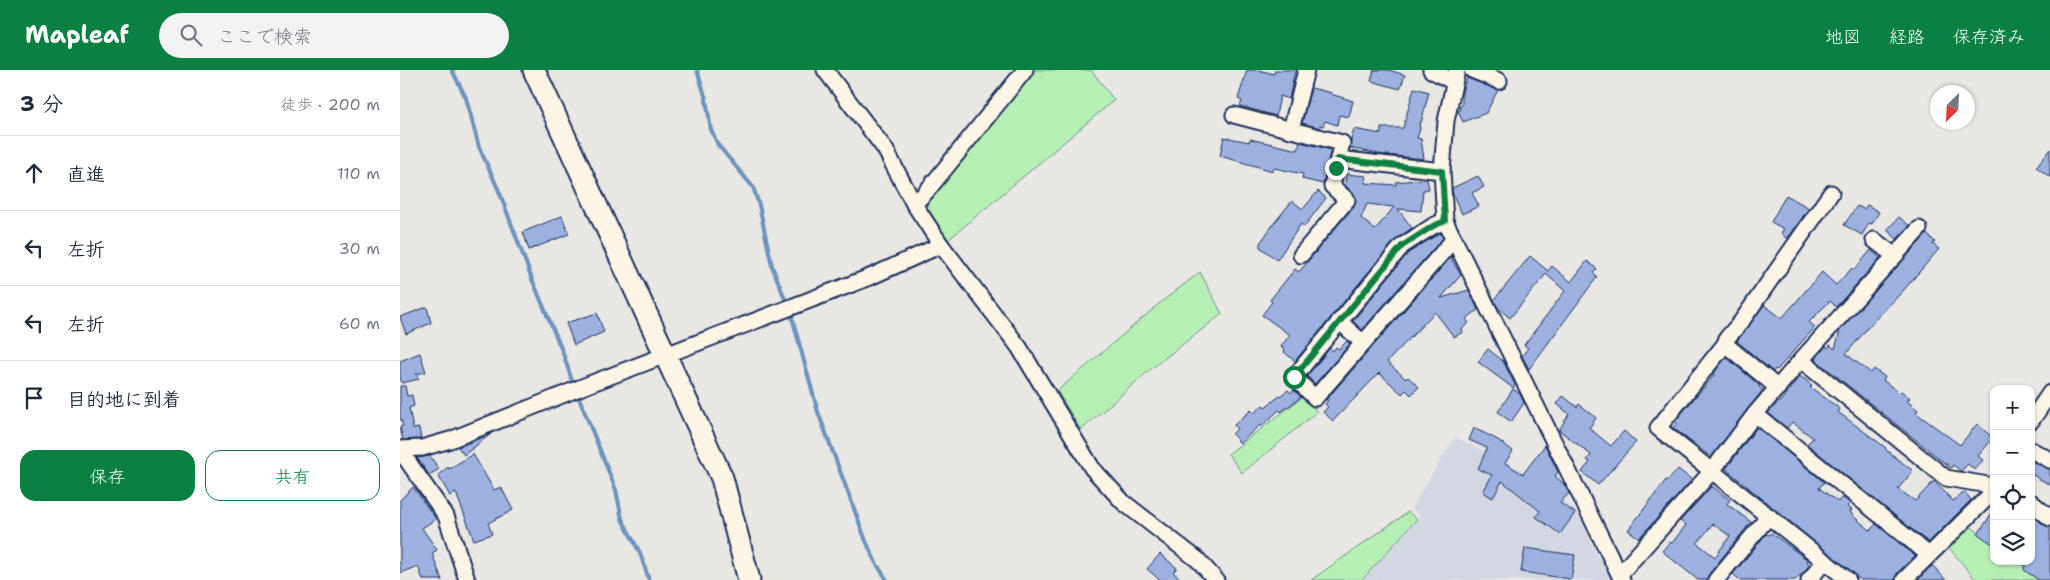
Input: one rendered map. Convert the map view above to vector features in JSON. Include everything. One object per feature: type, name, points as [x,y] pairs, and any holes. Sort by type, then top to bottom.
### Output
[{"type":"street","points":[[534,70],[722,478],[750,580]]},
{"type":"street","points":[[825,70],[885,149],[914,204],[941,245],[1019,347],[1092,468],[1123,502],[1198,560],[1216,580]]},
{"type":"street","points":[[914,204],[926,192],[1025,70]]},
{"type":"street","points":[[1291,130],[1306,70]]},
{"type":"street","points":[[1431,70],[1456,76],[1446,121],[1442,171],[1445,221],[1621,577],[1712,472],[1755,414],[1801,360],[1920,229]]},
{"type":"street","points":[[1472,70],[1499,81]]},
{"type":"street","points":[[1234,115],[1342,143],[1332,186],[1347,200],[1301,255]]},
{"type":"street","points":[[1338,159],[1442,171]]},
{"type":"street","points":[[1831,193],[1741,322],[1727,338],[1725,344],[1658,428],[1848,580]]},
{"type":"street","points":[[1445,221],[1433,226],[1402,246],[1294,377],[1315,398],[1454,239]]},
{"type":"street","points":[[1874,240],[1895,256]]},
{"type":"street","points":[[467,580],[446,516],[400,450],[422,448],[450,440],[568,392],[870,277],[941,245]]},
{"type":"street","points":[[1340,321],[1363,343]]},
{"type":"street","points":[[1725,344],[1778,388]]},
{"type":"street","points":[[1801,360],[1946,478],[1990,485]]},
{"type":"street","points":[[2035,415],[2050,393]]},
{"type":"street","points":[[1755,414],[1929,555]]},
{"type":"street","points":[[2035,452],[2050,460]]},
{"type":"street","points":[[1904,580],[1990,487]]},
{"type":"street","points":[[2035,505],[2050,518]]},
{"type":"street","points":[[1716,580],[1769,516]]},
{"type":"street","points":[[1809,580],[1825,561]]},
{"type":"shaded area","points":[[1455,437],[1524,471],[1577,511],[1594,549],[1613,580],[1363,580],[1421,516],[1411,508]]},
{"type":"green space","points":[[1032,70],[1091,70],[1114,100],[948,240],[927,212],[929,198]]},
{"type":"green space","points":[[1200,272],[1222,314],[1152,368],[1081,430],[1057,391],[1160,303]]},
{"type":"green space","points":[[1304,396],[1317,412],[1242,473],[1228,454]]},
{"type":"green space","points":[[1408,512],[1417,519],[1362,580],[1311,580]]},
{"type":"green space","points":[[1971,527],[1990,540],[1990,565],[2021,565],[2038,580],[1976,580],[1949,548]]},
{"type":"building","points":[[1247,70],[1258,70],[1274,74],[1275,70],[1295,70],[1289,99],[1280,96],[1276,116],[1240,106],[1242,101],[1238,99]]},
{"type":"building","points":[[1374,70],[1389,70],[1405,75],[1400,89],[1371,81]]},
{"type":"building","points":[[1467,78],[1498,90],[1486,113],[1463,122],[1458,111],[1462,105],[1462,91]]},
{"type":"building","points":[[1311,88],[1353,101],[1349,117],[1339,115],[1337,125],[1325,121],[1323,126],[1320,125],[1320,128],[1302,123]]},
{"type":"building","points":[[1414,88],[1429,92],[1421,123],[1419,123],[1420,129],[1417,138],[1421,139],[1424,159],[1378,154],[1350,148],[1354,129],[1381,134],[1381,128],[1403,128]]},
{"type":"building","points":[[1224,137],[1249,142],[1250,139],[1298,150],[1300,142],[1331,150],[1323,184],[1302,179],[1303,174],[1274,168],[1273,171],[1220,156]]},
{"type":"building","points":[[2050,149],[2050,177],[2036,167]]},
{"type":"building","points":[[1346,174],[1366,176],[1365,183],[1396,185],[1396,182],[1427,179],[1429,189],[1423,190],[1421,211],[1398,209],[1412,228],[1395,240],[1295,361],[1284,352],[1285,350],[1281,346],[1290,335],[1262,315],[1272,302],[1270,300],[1295,269],[1299,272],[1354,206],[1356,197],[1345,185]],"holes":[[[1367,204],[1394,207],[1375,230],[1361,218]]]},
{"type":"building","points":[[1478,176],[1484,187],[1472,193],[1479,206],[1462,214],[1453,195],[1452,188]]},
{"type":"building","points":[[1318,191],[1326,198],[1304,227],[1301,224],[1277,260],[1260,247],[1260,243],[1292,201],[1303,209]]},
{"type":"building","points":[[1786,195],[1809,208],[1787,239],[1781,233],[1784,229],[1771,222]]},
{"type":"building","points":[[1867,205],[1879,212],[1872,224],[1869,223],[1862,235],[1844,225],[1857,206],[1864,209]]},
{"type":"building","points":[[562,216],[569,234],[529,250],[523,232]]},
{"type":"building","points":[[1899,217],[1910,226],[1897,239],[1887,230]]},
{"type":"building","points":[[1440,233],[1443,238],[1362,330],[1353,321],[1408,253]]},
{"type":"building","points":[[1927,234],[1935,242],[1933,244],[1939,249],[1846,354],[1871,373],[1874,369],[1885,377],[1883,380],[1899,393],[1901,391],[1910,398],[1907,401],[1918,410],[1916,413],[1960,445],[1977,424],[1990,435],[1990,442],[1978,456],[1983,460],[1975,470],[1968,464],[1961,471],[1953,465],[1951,468],[1816,360],[1826,346],[1828,348],[1830,345],[1835,349],[1840,330]]},
{"type":"building","points":[[1871,250],[1880,258],[1836,307],[1830,301],[1809,322],[1815,327],[1777,370],[1775,369],[1773,372],[1737,341],[1764,305],[1782,318],[1822,272],[1836,285],[1852,268],[1854,270]]},
{"type":"building","points":[[1452,256],[1452,260],[1461,275],[1441,298],[1469,290],[1478,310],[1466,319],[1469,323],[1462,329],[1463,332],[1454,337],[1435,312],[1387,362],[1406,379],[1408,377],[1419,387],[1411,395],[1406,390],[1402,394],[1379,373],[1333,421],[1323,412],[1328,407],[1325,404],[1328,401],[1326,400]]},
{"type":"building","points":[[1530,256],[1548,271],[1552,266],[1571,282],[1587,261],[1597,269],[1593,273],[1597,277],[1529,369],[1522,356],[1528,348],[1524,345],[1565,291],[1546,274],[1510,318],[1498,308],[1494,300]]},
{"type":"building","points":[[427,307],[431,323],[406,334],[400,317]]},
{"type":"building","points":[[597,313],[604,332],[574,345],[566,323]]},
{"type":"building","points":[[1347,341],[1350,344],[1315,384],[1307,376],[1330,348],[1333,351],[1336,347],[1339,349]]},
{"type":"building","points":[[1488,349],[1503,361],[1515,385],[1513,388],[1478,362]]},
{"type":"building","points":[[420,353],[426,372],[416,374],[419,379],[402,383],[400,378],[400,361]]},
{"type":"building","points":[[1726,357],[1763,390],[1711,457],[1673,428],[1677,423],[1675,421],[1715,374]]},
{"type":"building","points":[[1800,376],[1812,385],[1810,387],[1840,409],[1838,412],[1913,471],[1898,489],[1915,501],[1934,481],[1953,501],[1965,492],[1971,500],[1929,542],[1921,537],[1807,444],[1813,438],[1792,422],[1787,428],[1768,413],[1779,403]]},
{"type":"building","points":[[400,386],[405,386],[407,396],[412,395],[414,406],[409,408],[413,429],[419,428],[421,439],[403,440],[400,427],[403,426],[400,417]]},
{"type":"building","points":[[1513,389],[1520,394],[1524,403],[1511,422],[1498,412]]},
{"type":"building","points":[[1288,390],[1291,393],[1294,390],[1301,397],[1281,412],[1279,410],[1240,443],[1232,434],[1237,429],[1234,425],[1251,410],[1254,413],[1263,405],[1265,407]]},
{"type":"building","points":[[1563,396],[1577,407],[1579,404],[1596,418],[1589,428],[1611,446],[1624,431],[1636,442],[1598,485],[1582,472],[1590,462],[1587,460],[1591,455],[1559,430],[1569,414],[1557,404]]},
{"type":"building","points":[[1757,427],[1824,482],[1819,488],[1838,502],[1842,497],[1850,503],[1847,507],[1852,510],[1850,511],[1853,516],[1870,530],[1876,524],[1915,556],[1897,573],[1895,580],[1861,580],[1726,469]]},
{"type":"building","points":[[1474,428],[1498,440],[1513,451],[1505,463],[1523,474],[1545,445],[1558,472],[1555,476],[1564,484],[1569,493],[1560,503],[1575,513],[1560,534],[1536,517],[1540,511],[1502,481],[1493,498],[1483,492],[1492,475],[1478,469],[1487,448],[1469,440]]},
{"type":"building","points":[[491,434],[464,455],[458,447]]},
{"type":"building","points":[[473,454],[494,490],[501,487],[513,510],[488,523],[492,534],[474,540],[456,493],[450,496],[438,475],[448,467],[449,469]]},
{"type":"building","points":[[430,456],[439,469],[429,475],[417,458]]},
{"type":"building","points":[[2035,463],[2050,469],[2050,485],[2035,476]]},
{"type":"building","points":[[1678,469],[1692,480],[1639,538],[1628,530],[1666,480],[1668,481]]},
{"type":"building","points":[[1712,486],[1730,500],[1727,504],[1751,522],[1709,574],[1707,580],[1698,580],[1662,551],[1670,542],[1672,543],[1686,525],[1680,521]],"holes":[[[1713,524],[1730,536],[1715,557],[1697,543]]]},
{"type":"building","points":[[413,487],[436,519],[422,528],[437,550],[432,553],[442,580],[423,580],[418,566],[400,573],[400,500]]},
{"type":"building","points":[[1990,516],[1990,542],[1978,534]]},
{"type":"building","points":[[2035,517],[2044,525],[2050,527],[2050,580],[2039,580],[2024,570],[2025,565],[2035,565]]},
{"type":"building","points":[[1771,533],[1808,560],[1807,562],[1810,564],[1795,580],[1740,580],[1733,574],[1766,534],[1769,535]]},
{"type":"building","points":[[1525,548],[1575,555],[1571,579],[1521,572]]},
{"type":"building","points":[[1160,554],[1177,568],[1173,572],[1182,580],[1160,580],[1147,569]]},
{"type":"building","points":[[1933,566],[1946,580],[1918,580],[1929,568]]},
{"type":"waterway","points":[[452,70],[466,98],[479,147],[499,191],[532,279],[563,353],[574,387]]},
{"type":"waterway","points":[[697,70],[706,99],[711,130],[718,145],[753,187],[759,205],[772,266],[787,304]]},
{"type":"waterway","points":[[790,310],[818,412],[866,541],[876,563],[887,580]]},
{"type":"waterway","points":[[577,393],[616,490],[622,519],[640,553],[649,580]]},
{"type":"route","points":[[1294,377],[1402,246],[1433,226],[1445,221],[1442,171],[1338,159],[1336,168]]}]
